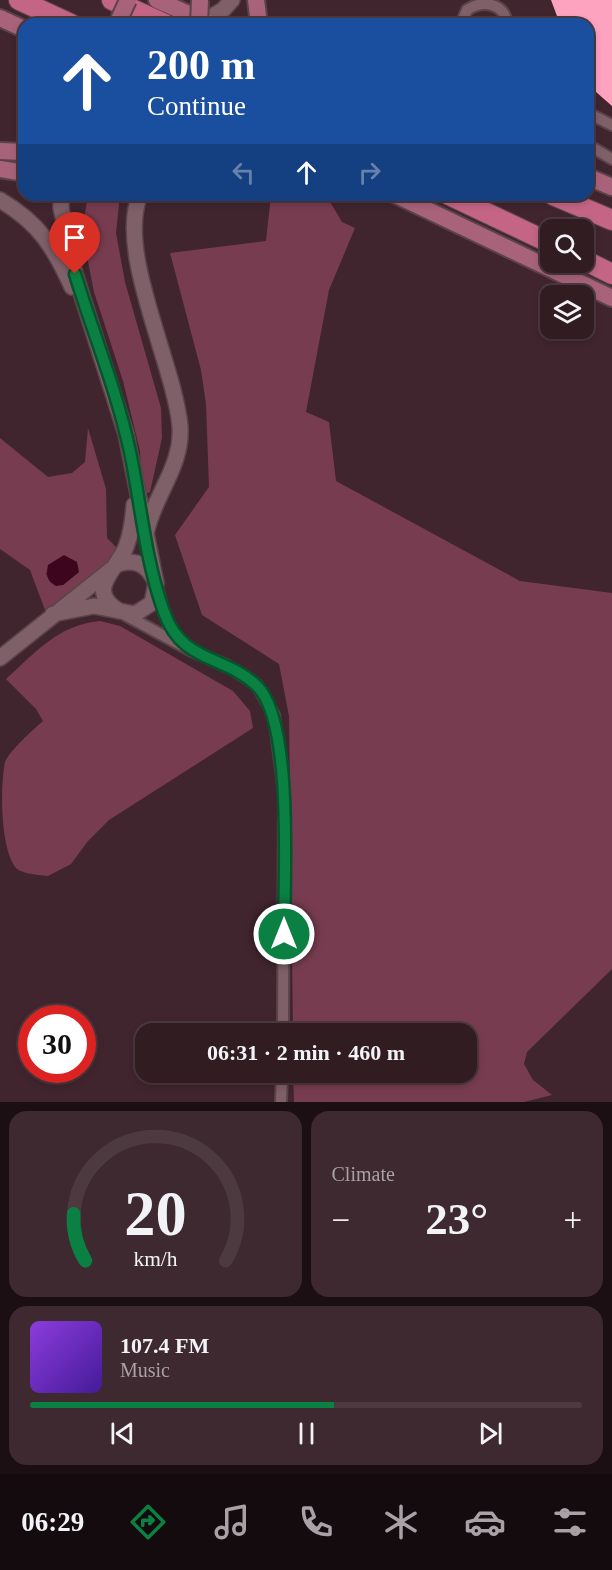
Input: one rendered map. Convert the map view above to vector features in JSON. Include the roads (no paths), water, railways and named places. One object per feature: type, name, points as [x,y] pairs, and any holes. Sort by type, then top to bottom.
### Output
[{"type":"highway","points":[[19,0],[58,18]]},
{"type":"highway","points":[[112,0],[152,18]]},
{"type":"highway","points":[[462,201],[540,238]]},
{"type":"highway","points":[[567,201],[612,220]]},
{"type":"highway","points":[[594,265],[612,274]]},
{"type":"main road","points":[[120,18],[128,0]]},
{"type":"main road","points":[[157,0],[194,18]]},
{"type":"main road","points":[[200,0],[203,18]]},
{"type":"main road","points":[[256,0],[258,18]]},
{"type":"main road","points":[[0,18],[18,26]]},
{"type":"main road","points":[[0,151],[18,152]]},
{"type":"main road","points":[[0,170],[18,172]]},
{"type":"main road","points":[[594,180],[612,187]]},
{"type":"main road","points":[[409,201],[612,298]]},
{"type":"street","points":[[211,18],[232,0]]},
{"type":"street","points":[[462,18],[465,0]]},
{"type":"street","points":[[463,18],[477,3],[489,2],[494,2],[506,18]]},
{"type":"street","points":[[594,117],[612,124]]},
{"type":"street","points":[[594,148],[612,159]]},
{"type":"street","points":[[0,200],[27,218],[50,244],[94,333]]},
{"type":"street","points":[[61,201],[73,265],[126,434],[146,537],[164,612],[174,632],[192,651]]},
{"type":"street","points":[[139,201],[133,224],[136,259],[172,385],[180,427],[180,450],[155,508],[146,537]]},
{"type":"street","points":[[133,472],[132,530],[124,551],[105,579],[104,593],[110,605],[192,651],[226,665],[257,685],[274,715],[284,793],[283,1023]]},
{"type":"street","points":[[0,658],[53,614],[113,568],[125,562],[139,563],[150,571],[156,583],[155,597],[147,608],[135,614],[90,606],[53,614]]},
{"type":"street","points":[[281,1102],[282,1083]]}]
